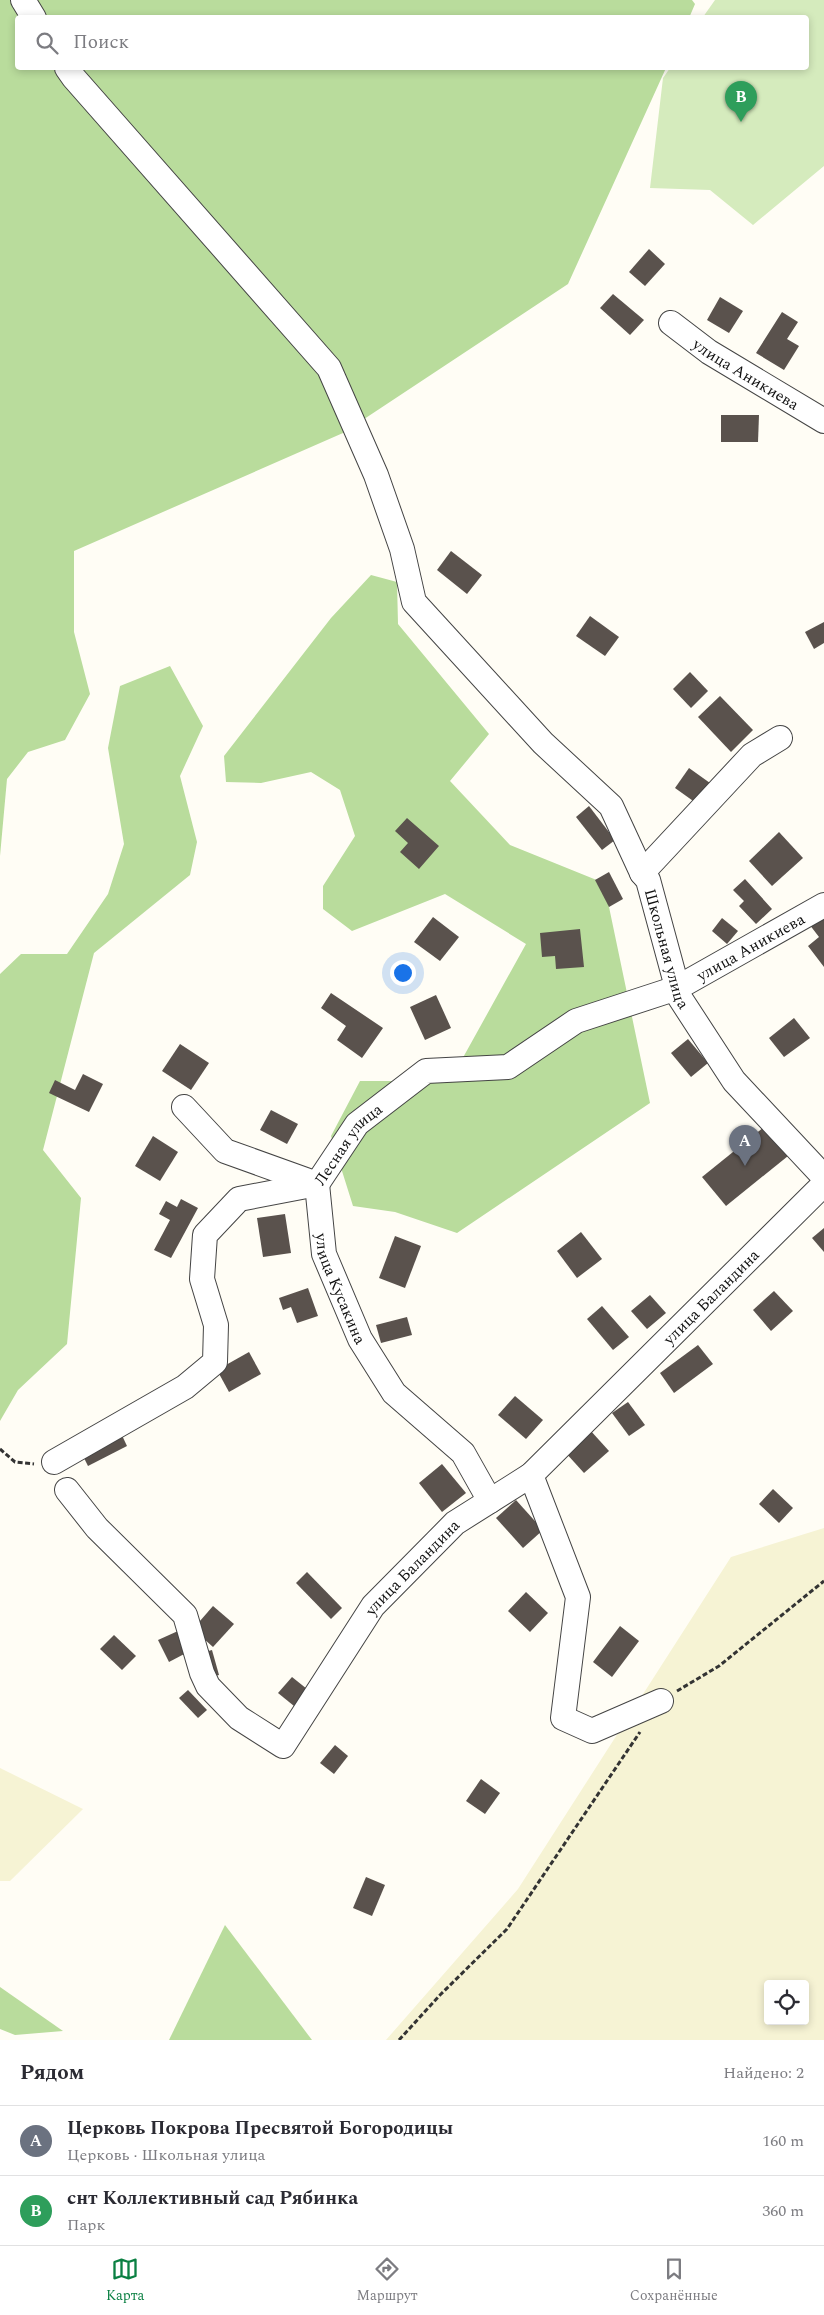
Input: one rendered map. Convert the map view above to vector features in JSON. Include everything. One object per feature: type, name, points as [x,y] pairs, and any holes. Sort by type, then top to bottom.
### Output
[{"type":"street","points":[[23,0],[32,15]]},
{"type":"street","name":"Школьная улица","points":[[68,70],[329,368],[376,475],[402,549],[414,602],[543,743],[611,806],[642,873],[648,880],[680,998],[734,1081],[824,1178]]},
{"type":"street","name":"улица Аникиева","points":[[671,323],[709,352],[824,421]]},
{"type":"street","points":[[642,873],[752,755],[780,738]]},
{"type":"street","name":"улица Аникиева","points":[[677,988],[824,905]]},
{"type":"street","name":"Лесная улица","points":[[54,1462],[185,1387],[215,1362],[216,1325],[202,1279],[205,1235],[239,1199],[316,1184],[357,1124],[426,1071],[508,1066],[576,1021],[677,988]]},
{"type":"street","points":[[184,1107],[225,1150],[316,1184]]},
{"type":"street","name":"улица Кусакина","points":[[316,1184],[324,1254],[360,1339],[394,1393],[463,1453],[490,1501]]},
{"type":"street","name":"улица Баландина","points":[[66,1490],[97,1528],[184,1615],[202,1673],[208,1686],[239,1718],[260,1734],[283,1746],[373,1606],[455,1523],[531,1475],[824,1184]]},
{"type":"street","points":[[531,1475],[578,1598],[563,1718],[592,1731],[660,1700]]},
{"type":"path","points":[[399,2040],[440,1996],[507,1930],[660,1700],[719,1666],[824,1581]]},
{"type":"shaded area","points":[[824,1528],[824,2040],[386,2040],[518,1889],[731,1557]]},
{"type":"shaded area","points":[[0,1768],[83,1809],[10,1881],[0,1881]]},
{"type":"green space","points":[[0,0],[692,0],[695,4],[690,15],[15,15],[15,70],[665,70],[568,284],[343,433],[74,551],[74,632],[90,694],[65,740],[28,752],[7,779],[0,856]]},
{"type":"green space","points":[[715,0],[824,0],[824,166],[753,225],[710,190],[650,188],[663,78],[669,70],[809,70],[809,15],[704,15]]},
{"type":"green space","points":[[371,575],[397,582],[398,624],[489,734],[450,781],[510,845],[604,883],[650,1103],[457,1233],[395,1212],[353,1206],[331,1136],[360,1081],[450,1081],[526,944],[445,894],[352,931],[323,909],[323,886],[355,836],[340,790],[311,772],[261,783],[226,782],[224,756],[331,618]]},
{"type":"green space","points":[[170,666],[203,726],[180,776],[197,842],[190,875],[94,953],[43,1150],[81,1198],[67,1344],[18,1390],[0,1421],[0,974],[21,954],[67,954],[108,894],[124,844],[108,748],[120,686]]},
{"type":"green space","points":[[225,1925],[312,2040],[169,2040]]},
{"type":"green space","points":[[0,1987],[63,2031],[15,2035],[0,2029]]},
{"type":"building","points":[[649,249],[665,264],[645,286],[629,272]]},
{"type":"building","points":[[613,294],[644,320],[630,335],[600,308]]},
{"type":"building","points":[[720,297],[743,311],[729,333],[707,320]]},
{"type":"building","points":[[782,312],[798,322],[787,339],[799,346],[784,370],[756,353]]},
{"type":"building","points":[[721,415],[759,415],[758,442],[721,442]]},
{"type":"building","points":[[451,551],[482,575],[467,594],[437,570]]},
{"type":"building","points":[[590,616],[619,637],[605,656],[576,636]]},
{"type":"building","points":[[824,622],[824,643],[814,649],[805,632]]},
{"type":"building","points":[[690,672],[708,691],[691,708],[673,689]]},
{"type":"building","points":[[720,696],[753,730],[731,752],[698,717]]},
{"type":"building","points":[[689,768],[710,783],[696,803],[675,788]]},
{"type":"building","points":[[589,806],[615,840],[602,850],[576,817]]},
{"type":"building","points":[[407,818],[439,846],[419,869],[400,852],[408,843],[395,831]]},
{"type":"building","points":[[779,832],[803,858],[772,886],[749,861]]},
{"type":"building","points":[[609,872],[623,899],[609,907],[595,880]]},
{"type":"building","points":[[745,879],[772,909],[756,924],[739,906],[744,901],[733,890]]},
{"type":"building","points":[[824,914],[824,967],[808,946],[819,937],[806,920]]},
{"type":"building","points":[[433,917],[459,937],[440,961],[414,942]]},
{"type":"building","points":[[722,918],[738,931],[727,944],[712,931]]},
{"type":"building","points":[[580,929],[584,967],[556,969],[555,956],[542,957],[540,933]]},
{"type":"building","points":[[331,993],[383,1028],[362,1058],[337,1040],[346,1026],[321,1008]]},
{"type":"building","points":[[436,995],[451,1028],[425,1040],[410,1007]]},
{"type":"building","points":[[794,1018],[810,1038],[784,1057],[769,1038]]},
{"type":"building","points":[[688,1039],[708,1063],[691,1077],[671,1053]]},
{"type":"building","points":[[180,1044],[209,1063],[191,1090],[162,1071]]},
{"type":"building","points":[[83,1074],[103,1084],[89,1112],[49,1093],[55,1080],[75,1090]]},
{"type":"building","points":[[271,1110],[298,1124],[287,1144],[260,1130]]},
{"type":"building","points":[[764,1127],[788,1156],[726,1206],[702,1177]]},
{"type":"building","points":[[153,1136],[178,1152],[160,1181],[135,1166]]},
{"type":"building","points":[[181,1199],[198,1208],[171,1258],[154,1250],[170,1220],[159,1214],[166,1201],[177,1207]]},
{"type":"building","points":[[285,1214],[291,1253],[263,1257],[257,1218]]},
{"type":"building","points":[[824,1228],[824,1252],[812,1238]]},
{"type":"building","points":[[581,1232],[602,1259],[577,1278],[557,1251]]},
{"type":"building","points":[[395,1236],[421,1246],[405,1288],[379,1278]]},
{"type":"building","points":[[308,1288],[318,1316],[297,1323],[291,1307],[283,1310],[279,1298]]},
{"type":"building","points":[[774,1291],[793,1311],[771,1331],[753,1310]]},
{"type":"building","points":[[650,1295],[666,1313],[647,1329],[631,1311]]},
{"type":"building","points":[[602,1306],[629,1337],[613,1350],[587,1319]]},
{"type":"building","points":[[407,1317],[412,1335],[381,1343],[376,1325]]},
{"type":"building","points":[[698,1345],[713,1364],[674,1393],[660,1373]]},
{"type":"building","points":[[249,1352],[261,1374],[229,1392],[217,1370]]},
{"type":"building","points":[[515,1396],[543,1420],[526,1439],[498,1415]]},
{"type":"building","points":[[628,1402],[645,1425],[629,1436],[612,1413]]},
{"type":"building","points":[[119,1429],[127,1446],[88,1466],[80,1450]]},
{"type":"building","points":[[590,1430],[609,1451],[584,1473],[565,1452]]},
{"type":"building","points":[[442,1464],[466,1493],[442,1512],[419,1483]]},
{"type":"building","points":[[773,1489],[793,1508],[779,1523],[759,1504]]},
{"type":"building","points":[[516,1500],[543,1530],[523,1548],[496,1518]]},
{"type":"building","points":[[307,1572],[342,1608],[331,1619],[296,1583]]},
{"type":"building","points":[[526,1592],[548,1613],[530,1632],[508,1611]]},
{"type":"building","points":[[213,1606],[234,1624],[213,1647],[193,1629]]},
{"type":"building","points":[[620,1626],[639,1641],[612,1677],[593,1662]]},
{"type":"building","points":[[178,1631],[188,1652],[169,1662],[158,1640]]},
{"type":"building","points":[[114,1635],[136,1656],[122,1670],[100,1649]]},
{"type":"building","points":[[212,1650],[219,1675],[208,1678],[201,1653]]},
{"type":"building","points":[[292,1677],[307,1689],[294,1706],[278,1693]]},
{"type":"building","points":[[188,1690],[207,1710],[198,1718],[179,1698]]},
{"type":"building","points":[[335,1745],[348,1756],[334,1774],[320,1763]]},
{"type":"building","points":[[481,1779],[500,1793],[485,1814],[466,1801]]},
{"type":"building","points":[[366,1877],[385,1885],[372,1916],[353,1908]]},
{"type":"place","name":"снт Коллективный сад Рябинка","points":[[741,122]]},
{"type":"place","name":"Церковь Покрова Пресвятой Богородицы","points":[[745,1166]]}]
